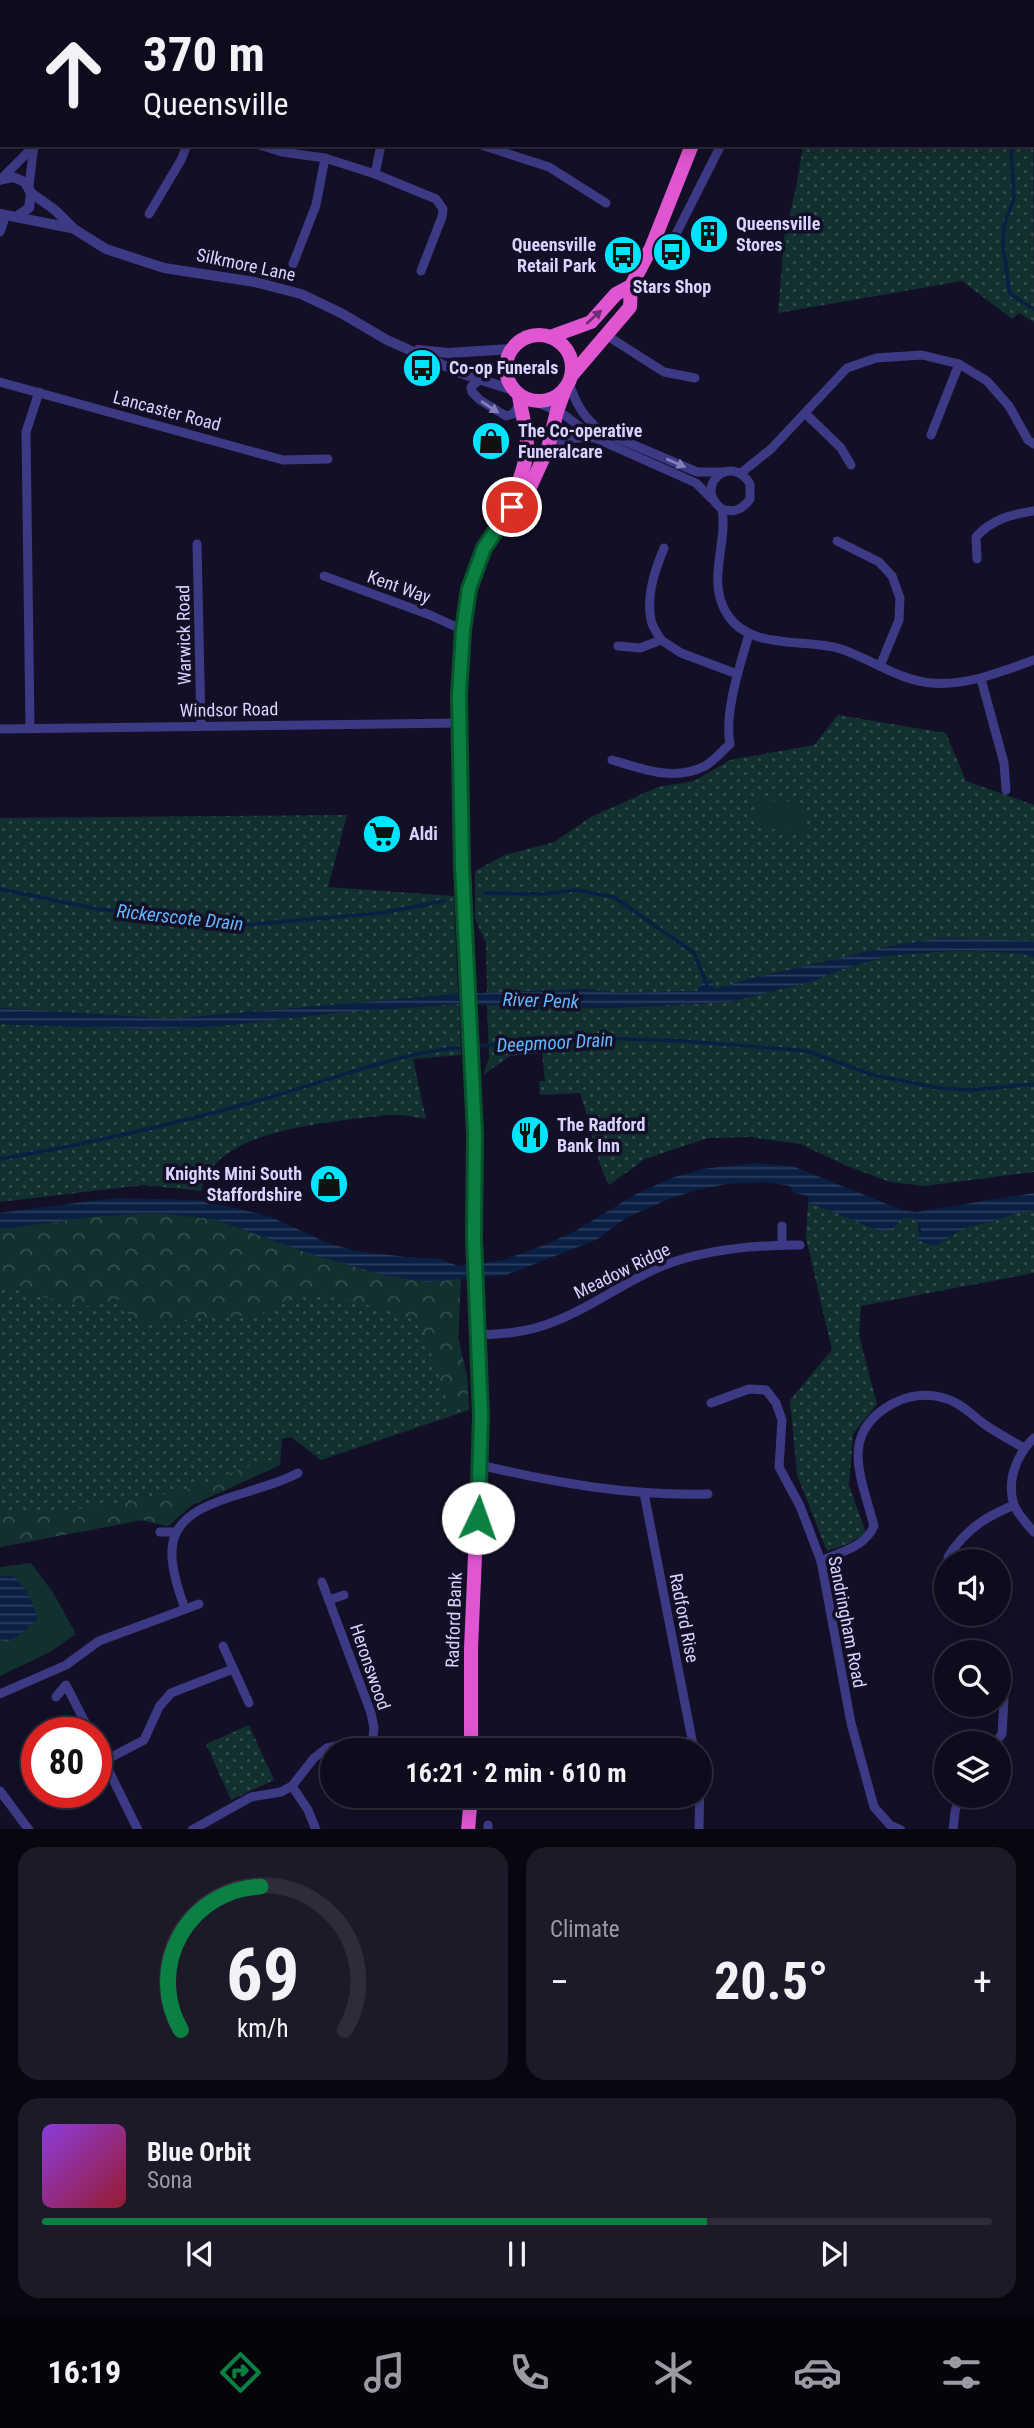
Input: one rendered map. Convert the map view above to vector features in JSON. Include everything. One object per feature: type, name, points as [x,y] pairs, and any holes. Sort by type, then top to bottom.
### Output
[{"type":"highway","points":[[517,396],[536,402],[554,398],[630,307],[631,286],[651,248],[691,147]]},
{"type":"highway","points":[[512,507],[515,489],[526,459],[527,445],[517,396],[505,369],[512,349],[530,336],[550,337],[591,322],[616,294],[631,286]]},
{"type":"highway","points":[[550,337],[567,351],[571,359],[569,382]]},
{"type":"highway","name":"Radford Bank","points":[[471,1738],[471,1650],[481,1416],[474,1238],[475,1153],[458,723],[463,630],[469,589],[484,548],[512,507],[525,498],[548,448],[557,411],[569,382]]},
{"type":"highway","points":[[468,1829],[470,1808]]},
{"type":"street","points":[[1,180],[32,147]]},
{"type":"street","points":[[0,232],[7,216],[29,208],[34,147]]},
{"type":"street","points":[[149,214],[186,147]]},
{"type":"street","points":[[266,147],[325,158],[375,174],[436,199],[443,209],[437,234],[421,271]]},
{"type":"street","points":[[375,174],[381,147]]},
{"type":"street","points":[[492,147],[548,167],[607,203]]},
{"type":"street","points":[[516,157],[520,147]]},
{"type":"street","points":[[651,248],[675,236],[719,147]]},
{"type":"street","points":[[293,264],[316,205],[325,158]]},
{"type":"street","name":"Silkmore Lane","points":[[1,180],[13,177],[25,181],[30,190],[74,229],[106,248],[164,268],[244,280],[301,294],[341,313],[387,340],[517,396]]},
{"type":"street","name":"Silkmore Lane","points":[[7,216],[74,229]]},
{"type":"street","points":[[606,335],[638,358],[664,372],[695,378]]},
{"type":"street","name":"Silkmore Lane","points":[[408,349],[448,353],[512,349]]},
{"type":"street","points":[[569,382],[577,406],[589,422],[601,430],[697,472],[741,473],[753,465],[847,368],[876,358],[922,355],[959,363],[987,381],[1009,406],[1028,440],[1034,444]]},
{"type":"street","points":[[931,435],[959,363]]},
{"type":"street","points":[[479,380],[471,387],[472,392],[506,416],[513,414],[517,396]]},
{"type":"street","name":"Lancaster Road","points":[[0,382],[283,460],[328,459]]},
{"type":"street","points":[[30,729],[26,432],[39,392]]},
{"type":"street","points":[[536,402],[557,411],[595,438],[696,483],[722,509],[730,512],[738,510]]},
{"type":"street","points":[[805,413],[841,448],[851,465]]},
{"type":"street","points":[[548,448],[560,441],[576,437],[595,438]]},
{"type":"street","points":[[724,522],[750,499],[753,465]]},
{"type":"street","points":[[712,500],[712,484],[715,478],[724,472]]},
{"type":"street","points":[[741,473],[750,484]]},
{"type":"street","points":[[722,509],[724,522],[717,576],[720,595],[727,614],[749,634],[840,649],[908,679],[931,683],[981,679],[1034,660]]},
{"type":"street","points":[[976,559],[976,537],[986,525],[1014,514],[1034,511]]},
{"type":"street","points":[[837,541],[879,562],[892,576],[900,597],[900,620],[880,666]]},
{"type":"street","name":"Warwick Road","points":[[197,544],[201,726]]},
{"type":"street","points":[[664,548],[653,575],[651,594],[651,621],[661,640],[681,653],[737,674]]},
{"type":"street","name":"Kent Way","points":[[324,576],[463,630]]},
{"type":"street","points":[[612,760],[658,774],[687,774],[707,765],[730,744],[728,733],[737,674],[749,634]]},
{"type":"street","points":[[618,646],[640,648],[661,640]]},
{"type":"street","points":[[981,679],[1004,763],[1006,790]]},
{"type":"street","name":"Windsor Road","points":[[0,729],[458,723]]},
{"type":"street","points":[[782,1226],[782,1245]]},
{"type":"street","name":"Meadow Ridge","points":[[478,1335],[542,1326],[662,1266],[694,1256],[742,1248],[800,1245]]},
{"type":"street","name":"Sandringham Road","points":[[711,1404],[749,1390],[766,1390],[776,1403],[782,1420],[779,1467],[800,1506],[821,1561],[850,1723],[874,1807],[890,1825],[901,1829]]},
{"type":"street","points":[[821,1561],[857,1546],[868,1538],[874,1526],[860,1480],[857,1453],[861,1433],[873,1417],[888,1407],[914,1396],[949,1399],[1024,1448]]},
{"type":"street","points":[[1034,1438],[1024,1448],[1014,1470],[1012,1493],[1014,1505],[1034,1532]]},
{"type":"street","points":[[480,1465],[539,1479],[644,1493],[708,1494]]},
{"type":"street","points":[[185,1609],[174,1580],[170,1552],[175,1532],[195,1512],[240,1494],[287,1483],[298,1473]]},
{"type":"street","name":"Radford Rise","points":[[644,1493],[692,1738]]},
{"type":"street","points":[[953,1549],[971,1528],[992,1514],[1014,1505]]},
{"type":"street","points":[[160,1532],[175,1532]]},
{"type":"street","name":"Heronswood","points":[[322,1581],[371,1713],[373,1738]]},
{"type":"street","points":[[329,1600],[344,1595]]},
{"type":"street","points":[[0,1694],[66,1665],[99,1642],[199,1604]]},
{"type":"street","points":[[223,1646],[248,1703]]},
{"type":"street","points":[[112,1757],[144,1740],[159,1707],[172,1693],[233,1669]]},
{"type":"street","points":[[56,1697],[66,1685],[82,1717]]},
{"type":"street","points":[[192,1829],[251,1797],[281,1792],[292,1786],[320,1753]]},
{"type":"street","points":[[112,1777],[138,1829]]},
{"type":"street","points":[[292,1786],[308,1810],[316,1829]]},
{"type":"street","points":[[0,1791],[29,1829]]},
{"type":"street","points":[[699,1808],[699,1829]]},
{"type":"street","points":[[953,1829],[956,1808]]},
{"type":"green space","points":[[803,147],[1033,147],[1034,322],[1019,313],[1012,319],[962,281],[778,313],[784,239]]},
{"type":"green space","points":[[838,715],[946,733],[966,781],[1034,805],[1034,941],[943,938],[887,947],[715,989],[702,982],[697,991],[620,993],[585,989],[487,993],[486,943],[475,919],[475,871],[505,855],[554,842],[591,817],[658,787],[694,781],[730,760],[814,745]]},
{"type":"green space","points":[[757,800],[798,802],[807,812],[804,833],[756,827]]},
{"type":"green space","points":[[347,815],[328,887],[454,896],[458,994],[170,1019],[0,1008],[0,818]]},
{"type":"green space","points":[[964,950],[1020,953],[1034,957],[1034,1172],[924,1186],[890,1182],[800,1144],[750,1137],[708,1138],[645,1159],[609,1185],[580,1093],[540,1095],[539,1081],[545,1081],[542,1053],[510,1056],[483,1075],[489,1058],[487,1005],[609,1008],[729,1002],[813,981],[839,970],[891,955]]},
{"type":"green space","points":[[459,1004],[461,1055],[413,1059],[426,1119],[385,1115],[278,1132],[251,1141],[228,1153],[211,1170],[201,1191],[144,1185],[0,1202],[0,1024],[147,1029],[220,1026],[343,1012]]},
{"type":"green space","points":[[808,1202],[881,1231],[894,1227],[903,1218],[916,1218],[920,1234],[945,1240],[965,1227],[1016,1213],[1034,1211],[1034,1273],[861,1306],[859,1335],[877,1404],[853,1434],[849,1485],[866,1533],[848,1544],[827,1551],[797,1475],[790,1400],[832,1350],[806,1238]]},
{"type":"green space","points":[[157,1213],[214,1219],[314,1255],[384,1275],[427,1282],[461,1279],[458,1337],[467,1377],[469,1410],[456,1409],[448,1404],[421,1323],[394,1312],[345,1299],[300,1293],[261,1314],[146,1323],[127,1313],[121,1299],[84,1307],[0,1286],[0,1229],[100,1216]]},
{"type":"green space","points":[[100,1216],[314,1255],[384,1275],[427,1282],[461,1279],[458,1337],[467,1377],[469,1410],[321,1460],[291,1437],[282,1439],[280,1465],[192,1505],[168,1526],[142,1520],[0,1547],[0,1229]]},
{"type":"green space","points":[[267,1459],[280,1465],[192,1505],[168,1526],[142,1520],[0,1547],[0,1511],[55,1511],[110,1506],[189,1489]]},
{"type":"green space","points":[[31,1563],[54,1594],[76,1634],[50,1652],[0,1676],[0,1567]]},
{"type":"green space","points":[[249,1725],[274,1780],[231,1800],[206,1744]]},
{"type":"water","name":"River Penk","points":[[943,938],[1034,941],[1034,957],[1020,953],[964,950],[891,955],[839,970],[813,981],[729,1002],[609,1008],[459,1004],[343,1012],[220,1026],[147,1029],[0,1024],[0,1008],[170,1019],[458,994],[585,989],[620,993],[697,991],[702,982],[712,980],[715,989],[887,947]]},
{"type":"water","points":[[753,1163],[792,1166],[902,1210],[916,1212],[1034,1193],[1034,1211],[1016,1213],[965,1227],[935,1246],[917,1240],[921,1230],[915,1218],[903,1218],[891,1230],[881,1231],[808,1202],[809,1196],[794,1193],[790,1186],[765,1182],[727,1184],[666,1200],[626,1218],[596,1240],[506,1275],[427,1282],[384,1275],[314,1255],[214,1219],[157,1213],[100,1216],[0,1229],[0,1213],[114,1198],[198,1200],[269,1216],[328,1243],[357,1251],[440,1259],[458,1266],[504,1260],[547,1244],[575,1231],[636,1194],[674,1177],[703,1169]]},
{"type":"water","points":[[0,1576],[13,1576],[22,1585],[37,1619],[7,1642],[0,1640]]},
{"type":"waterway","points":[[1011,147],[1014,198],[1004,226],[1003,247],[1010,294],[1034,309]]},
{"type":"waterway","name":"Rickerscote Drain","points":[[0,889],[97,909],[244,925],[381,913],[444,901]]},
{"type":"waterway","name":"Rickerscote Drain","points":[[485,893],[545,894],[575,890],[614,897],[694,953],[707,984]]},
{"type":"waterway","name":"Deepmoor Drain","points":[[476,1046],[591,1038],[685,1041],[807,1051],[873,1075],[938,1088],[971,1090],[1034,1084]]},
{"type":"waterway","name":"Deepmoor Drain","points":[[0,1159],[62,1148],[216,1112],[413,1055],[468,1047]]},
{"type":"place","name":"Queensville Stores","points":[[709,234]]},
{"type":"place","name":"Stars Shop","points":[[672,252]]},
{"type":"place","name":"Queensville Retail Park","points":[[623,255]]},
{"type":"place","name":"Co-op Funerals","points":[[422,368]]},
{"type":"place","name":"The Co-operative Funeralcare","points":[[491,441]]},
{"type":"place","name":"Aldi","points":[[382,834]]},
{"type":"place","name":"The Radford Bank Inn","points":[[530,1135]]},
{"type":"place","name":"Knights Mini South Staffordshire","points":[[329,1184]]},
{"type":"route","points":[[478,1518],[481,1416],[474,1238],[475,1134],[458,723],[463,630],[469,589],[484,548],[512,507]]}]
